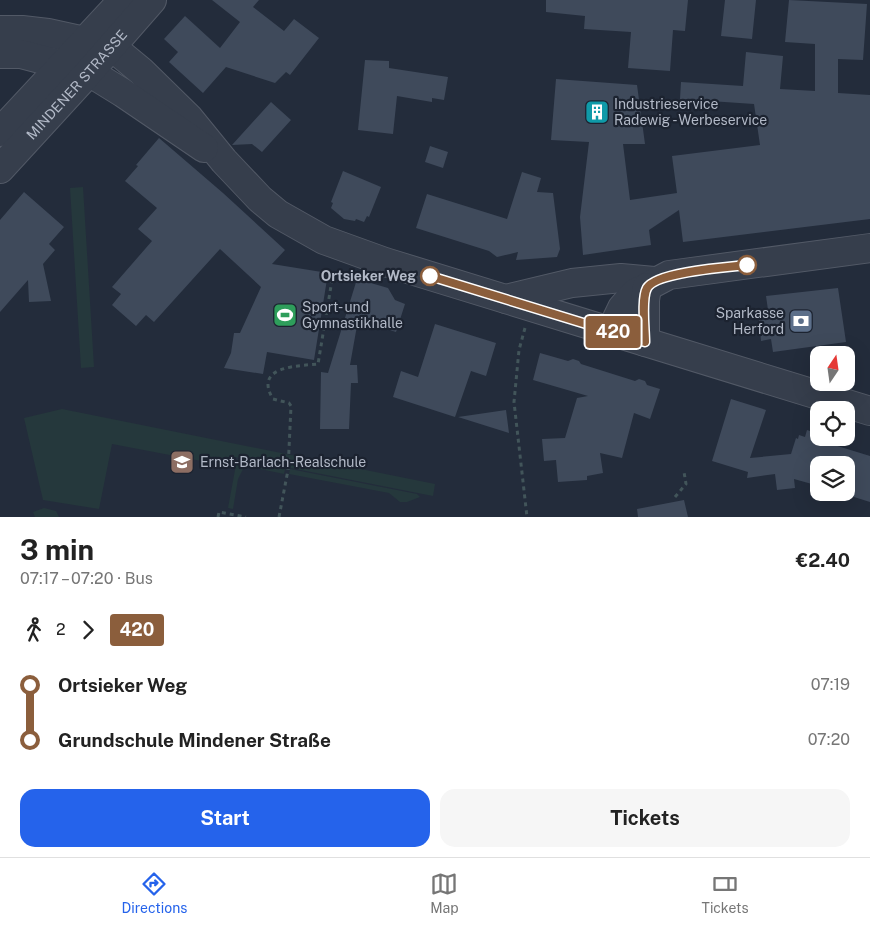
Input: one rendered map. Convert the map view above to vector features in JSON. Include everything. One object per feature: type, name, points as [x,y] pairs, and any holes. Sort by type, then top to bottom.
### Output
[{"type":"street","name":"MINDENER STRASSE","points":[[0,132],[123,0]]},
{"type":"street","name":"MINDENER STRASSE","points":[[0,169],[112,47],[152,0]]},
{"type":"street","points":[[0,30],[48,33],[112,47],[141,71],[189,118],[224,161],[260,199],[278,214],[338,246],[870,411]]},
{"type":"street","points":[[0,54],[21,54],[89,72],[224,161]]},
{"type":"street","points":[[610,331],[622,308],[634,293],[669,275],[870,248]]},
{"type":"street","points":[[518,302],[572,283],[621,278],[651,284]]},
{"type":"street","points":[[645,342],[645,300],[651,284]]},
{"type":"path","points":[[278,517],[288,470],[291,406],[289,403],[273,399],[269,392],[268,382],[272,374],[282,368],[318,364],[338,246]]},
{"type":"path","points":[[518,302],[519,350],[514,402],[527,517]]},
{"type":"path","points":[[675,497],[686,484],[684,472]]},
{"type":"path","points":[[218,517],[219,512],[246,517]]},
{"type":"green space","points":[[83,187],[94,367],[81,368],[70,188]]},
{"type":"green space","points":[[62,409],[435,484],[433,496],[235,457],[233,467],[112,444],[99,509],[43,500],[24,418]]},
{"type":"green space","points":[[237,459],[285,469],[284,474],[250,467],[243,469],[238,479],[233,509],[228,508]]},
{"type":"green space","points":[[290,469],[417,494],[420,497],[407,502],[400,502],[389,493],[289,474]]},
{"type":"green space","points":[[44,508],[56,511],[59,517],[35,517],[33,512]]},
{"type":"building","points":[[212,0],[259,0],[253,7],[284,31],[294,19],[319,38],[290,75],[286,72],[275,83],[226,67],[203,93],[169,62],[178,52],[164,39],[185,16],[220,48],[240,22]]},
{"type":"building","points":[[546,0],[688,0],[685,31],[673,30],[670,71],[628,68],[631,32],[584,29],[585,16],[546,12]]},
{"type":"building","points":[[725,0],[756,0],[752,39],[721,36]]},
{"type":"building","points":[[789,0],[867,4],[863,60],[838,59],[838,93],[870,95],[870,219],[683,242],[679,210],[649,230],[651,245],[583,255],[580,217],[589,142],[551,140],[556,79],[637,85],[645,144],[623,144],[630,200],[677,193],[672,156],[760,145],[754,104],[680,99],[681,82],[743,86],[746,52],[783,56],[780,89],[815,91],[815,44],[785,42]]},
{"type":"building","points":[[365,60],[389,61],[389,68],[448,77],[444,100],[432,98],[432,102],[397,96],[393,134],[358,130]]},
{"type":"building","points":[[271,102],[291,120],[262,152],[252,144],[232,145]]},
{"type":"building","points":[[159,138],[285,250],[272,264],[328,273],[314,360],[267,352],[263,374],[224,368],[231,353],[234,333],[240,333],[261,287],[220,249],[154,322],[146,315],[136,326],[112,305],[121,294],[112,287],[152,241],[138,229],[157,208],[125,181]]},
{"type":"building","points":[[430,146],[448,152],[443,168],[425,162]]},
{"type":"building","points":[[343,171],[381,187],[369,217],[367,216],[364,222],[356,219],[355,221],[344,219],[331,208],[333,203],[331,202]]},
{"type":"building","points":[[522,172],[541,178],[537,192],[553,193],[560,249],[557,257],[516,260],[518,252],[497,257],[489,251],[416,228],[427,194],[507,219]]},
{"type":"building","points":[[24,192],[64,227],[49,244],[55,250],[43,264],[51,301],[29,302],[28,280],[0,312],[0,220]]},
{"type":"building","points":[[357,279],[388,288],[395,300],[405,304],[396,332],[358,320],[350,365],[357,365],[358,383],[351,383],[349,429],[320,429],[321,372],[328,373]]},
{"type":"building","name":"Sparkasse Herford","points":[[838,288],[846,342],[773,352],[771,339],[761,341],[758,311],[768,310],[766,296]]},
{"type":"building","points":[[435,324],[496,343],[486,376],[471,371],[455,417],[393,397],[401,371],[418,377]]},
{"type":"building","points":[[540,353],[568,361],[573,359],[581,364],[635,381],[639,379],[645,381],[647,385],[660,389],[650,419],[634,413],[622,458],[600,453],[603,473],[587,476],[587,480],[558,482],[556,460],[544,461],[542,439],[565,438],[577,398],[588,396],[533,380]]},
{"type":"building","points":[[731,399],[766,410],[750,458],[791,454],[796,438],[798,439],[799,435],[805,437],[807,430],[810,431],[810,446],[838,446],[870,456],[870,502],[855,497],[855,456],[810,456],[810,483],[794,479],[795,488],[777,490],[775,474],[747,478],[748,472],[712,461]]},
{"type":"building","points":[[506,410],[509,433],[458,417]]},
{"type":"building","points":[[684,500],[688,517],[638,517],[637,509]]},
{"type":"bus line","name":"420","points":[[430,276],[645,342],[645,300],[647,287],[654,281],[669,275],[747,265]]},
{"type":"place","name":"Industrieservice Radewig - Werbeservice","points":[[597,112]]},
{"type":"place","name":"Ortsieker Weg","points":[[430,276]]},
{"type":"place","name":"Sport- und Gymnastikhalle","points":[[285,315]]},
{"type":"place","name":"Sparkasse Herford","points":[[801,321]]},
{"type":"place","name":"Ernst-Barlach-Realschule","points":[[182,462]]}]
